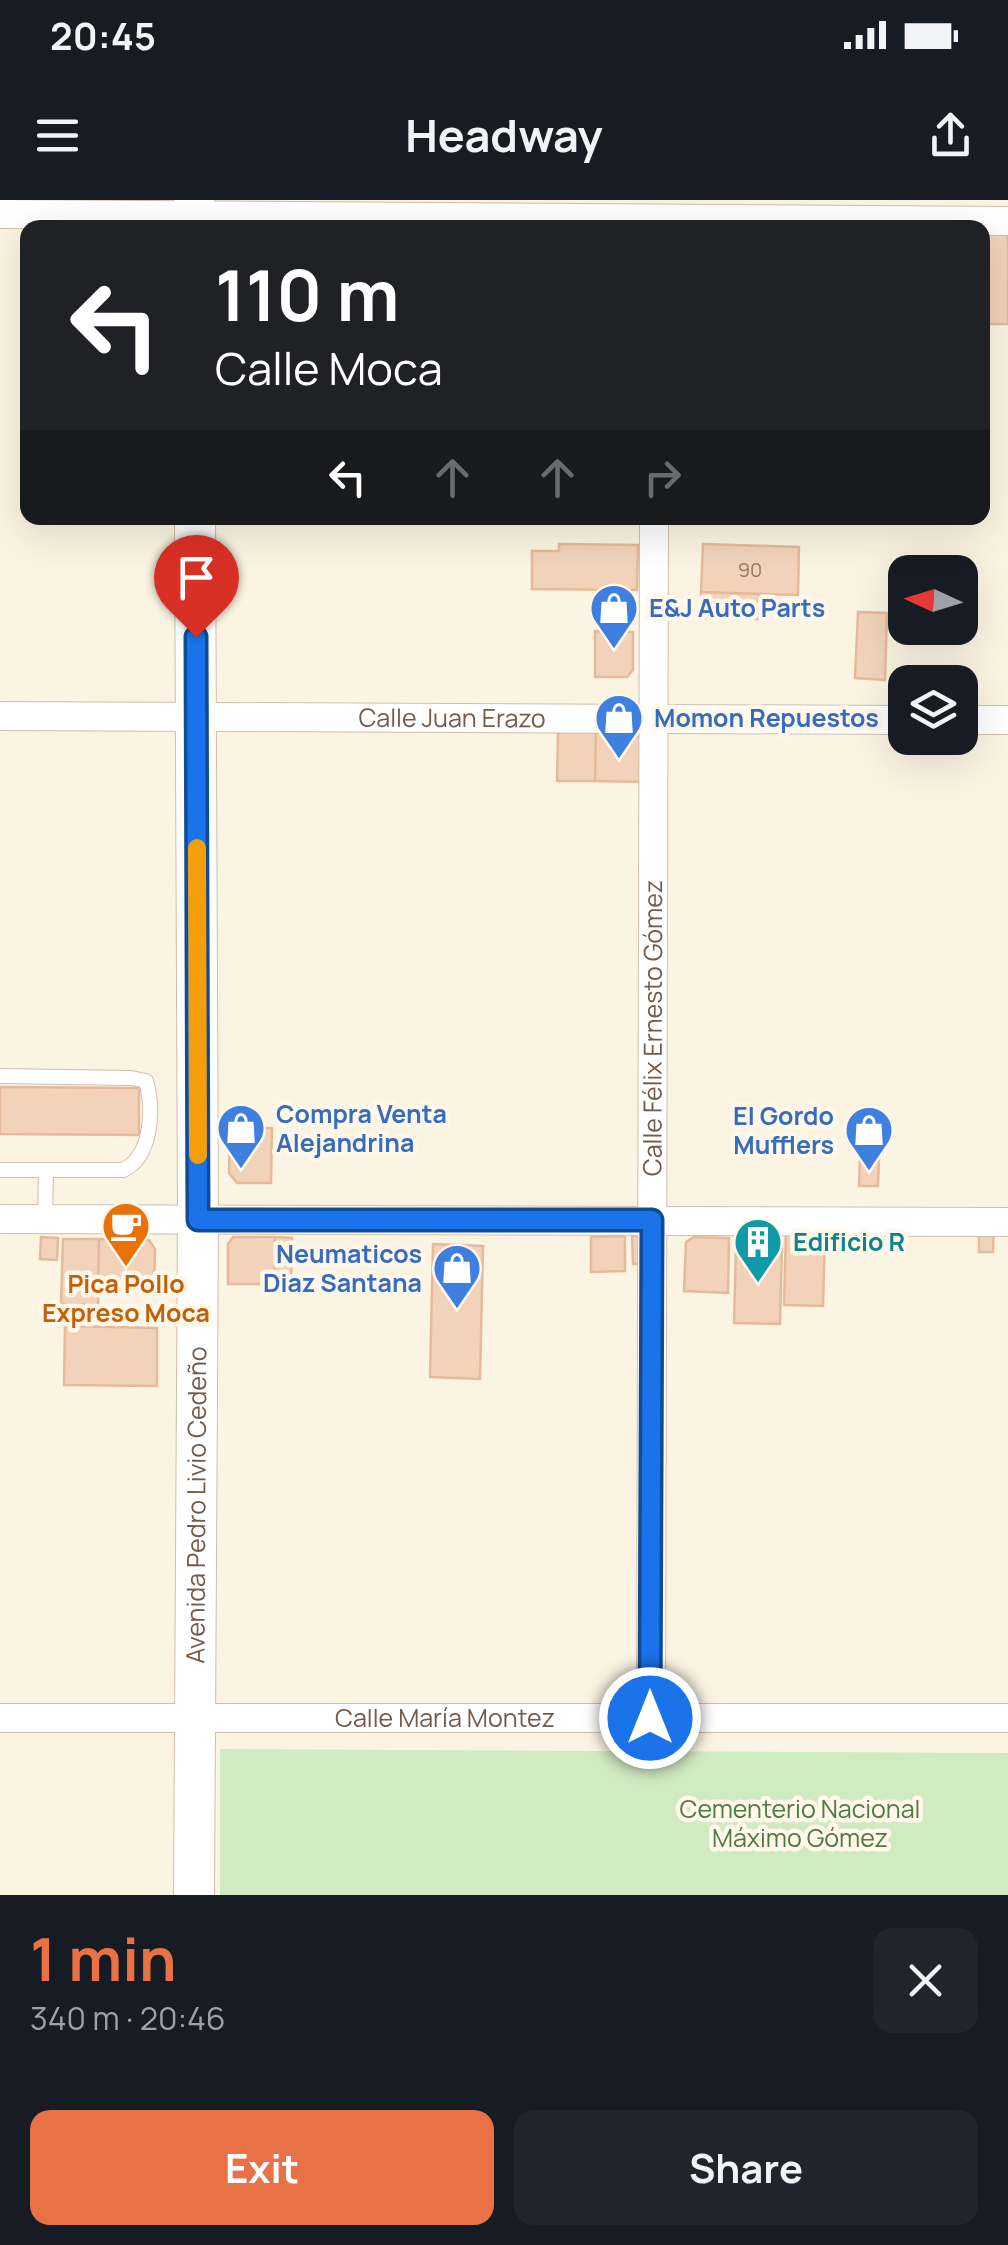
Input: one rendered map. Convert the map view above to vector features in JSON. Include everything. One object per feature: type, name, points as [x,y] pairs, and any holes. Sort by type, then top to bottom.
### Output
[{"type":"main road","name":"Avenida Pedro Livio Cedeño","points":[[194,1895],[198,1220],[196,525]]},
{"type":"street","points":[[0,214],[1008,220]]},
{"type":"street","name":"Calle Félix Ernesto Gómez","points":[[650,1718],[654,525]]},
{"type":"street","name":"Calle Juan Erazo","points":[[0,716],[888,720]]},
{"type":"street","points":[[978,720],[1008,720]]},
{"type":"street","points":[[0,1219],[1008,1222]]},
{"type":"street","name":"Calle María Montez","points":[[0,1718],[1008,1718]]},
{"type":"lane","points":[[0,1076],[146,1081],[150,1095],[144,1152],[133,1166],[123,1170],[0,1170]]},
{"type":"lane","points":[[45,1219],[46,1170]]},
{"type":"green space","name":"Cementerio Nacional Máximo Gómez","points":[[220,1749],[1008,1753],[1008,1895],[220,1895]]},
{"type":"building","points":[[990,233],[1008,233],[1008,324],[990,324]]},
{"type":"building","points":[[559,544],[638,545],[637,590],[532,589],[532,551],[559,551]]},
{"type":"building","points":[[703,544],[799,547],[798,595],[701,592]]},
{"type":"building","points":[[701,592],[759,594],[758,619],[701,617]]},
{"type":"building","points":[[858,612],[887,613],[885,680],[855,678]]},
{"type":"building","name":"E&J Auto Parts","points":[[595,631],[633,632],[633,670],[627,677],[595,677]]},
{"type":"building","points":[[558,731],[596,732],[595,781],[557,781]]},
{"type":"building","name":"Momon Repuestos","points":[[596,732],[634,732],[642,741],[643,782],[595,781]]},
{"type":"building","points":[[0,1087],[139,1088],[139,1135],[0,1134]]},
{"type":"building","points":[[230,1128],[272,1128],[271,1183],[237,1183],[229,1173]]},
{"type":"building","name":"El Gordo Mufflers","points":[[860,1157],[879,1158],[878,1186],[859,1186]]},
{"type":"building","points":[[979,1222],[994,1222],[993,1252],[979,1252]]},
{"type":"building","points":[[786,1230],[825,1231],[823,1306],[784,1305]]},
{"type":"building","points":[[625,1236],[625,1271],[591,1272],[591,1237]]},
{"type":"building","points":[[632,1236],[639,1236],[644,1264],[633,1264]]},
{"type":"building","points":[[41,1237],[58,1238],[57,1260],[40,1259]]},
{"type":"building","points":[[233,1237],[275,1237],[274,1284],[228,1284],[228,1244]]},
{"type":"building","points":[[275,1237],[292,1238],[291,1284],[274,1284]]},
{"type":"building","points":[[694,1237],[729,1238],[728,1293],[684,1291],[686,1242]]},
{"type":"building","points":[[63,1239],[99,1239],[98,1305],[61,1304]]},
{"type":"building","name":"Pica Pollo Expreso Moca","points":[[99,1239],[149,1240],[155,1249],[154,1290],[98,1289]]},
{"type":"building","name":"Neumaticos Diaz Santana","points":[[433,1244],[483,1246],[480,1379],[430,1377]]},
{"type":"building","name":"Edificio R","points":[[736,1244],[782,1245],[780,1324],[734,1323]]},
{"type":"building","points":[[65,1326],[157,1328],[157,1386],[64,1385]]},
{"type":"slow traffic","points":[[197,848],[198,1155]]},
{"type":"place","name":"E&J Auto Parts","points":[[614,650]]},
{"type":"place","name":"Momon Repuestos","points":[[619,760]]},
{"type":"place","name":"Compra Venta Alejandrina","points":[[241,1170]]},
{"type":"place","name":"El Gordo Mufflers","points":[[869,1172]]},
{"type":"place","name":"Pica Pollo Expreso Moca","points":[[126,1268]]},
{"type":"place","name":"Edificio R","points":[[758,1284]]},
{"type":"place","name":"Neumaticos Diaz Santana","points":[[457,1310]]},
{"type":"route","points":[[196,637],[198,1220],[652,1220],[650,1718]]}]
